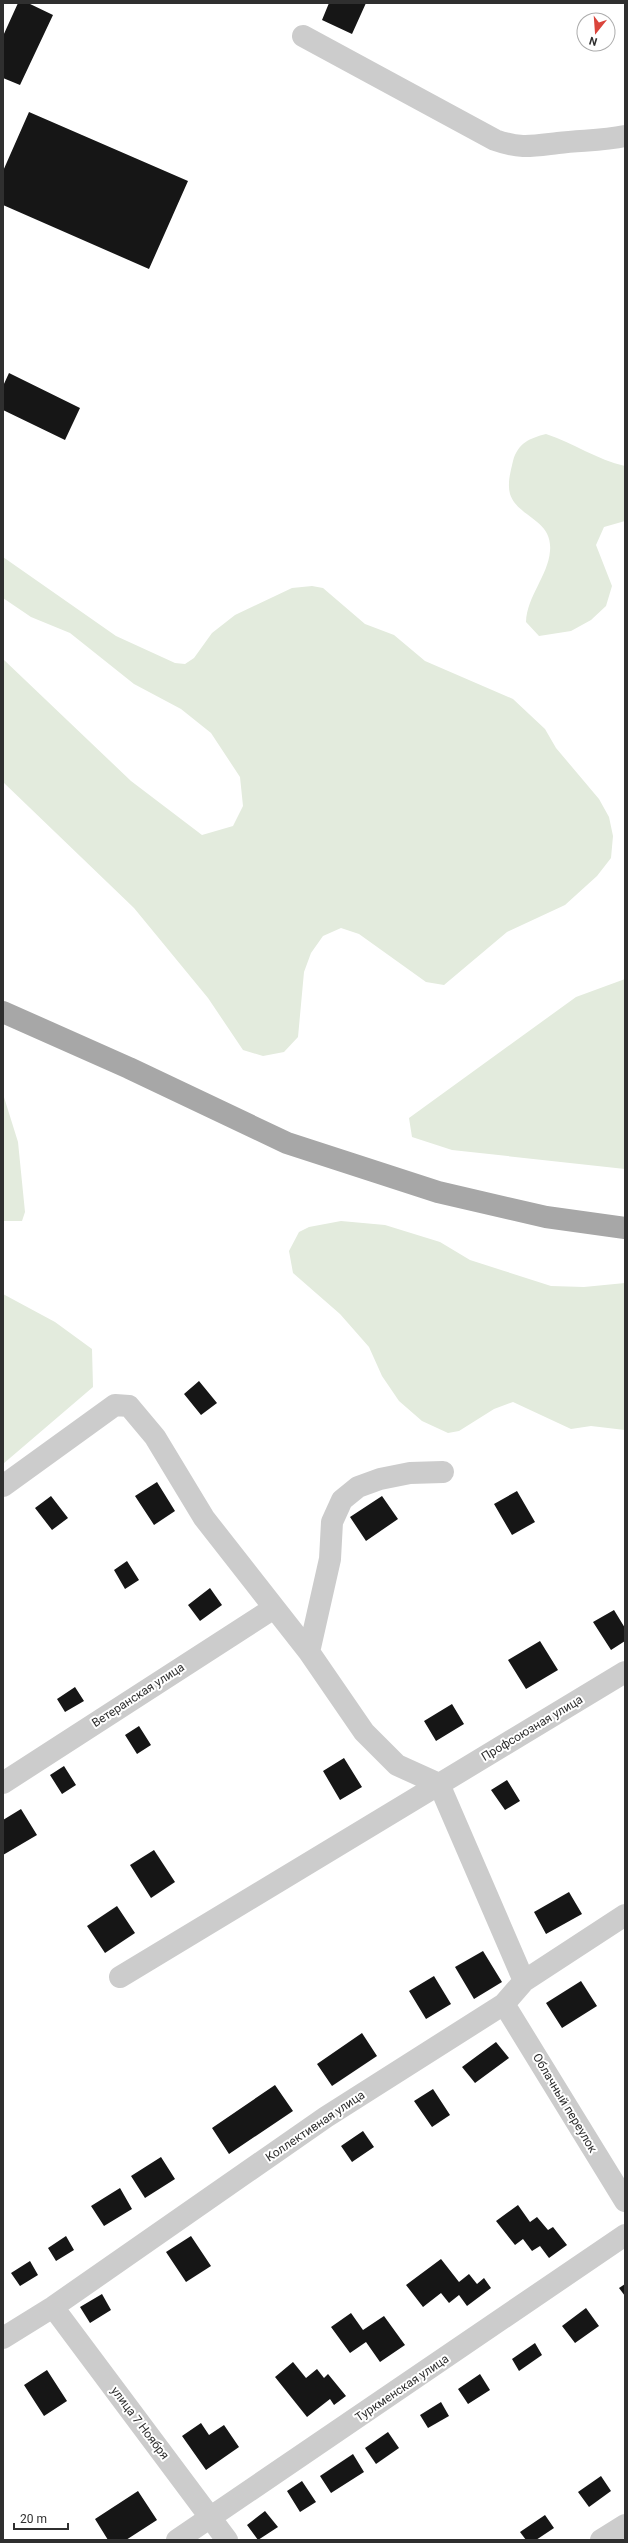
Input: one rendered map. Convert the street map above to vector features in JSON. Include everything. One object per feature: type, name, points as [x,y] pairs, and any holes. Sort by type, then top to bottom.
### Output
[{"type":"main road","points":[[3,1012],[130,1068],[287,1143],[438,1192],[546,1218],[625,1228]]},
{"type":"street","points":[[303,36],[495,140],[510,146],[526,148],[558,143],[600,141],[625,136]]},
{"type":"street","points":[[3,1486],[115,1405],[129,1406],[155,1437],[204,1518],[309,1652],[364,1732],[397,1765],[439,1784],[524,1981]]},
{"type":"street","points":[[309,1652],[330,1559],[332,1522],[342,1500],[358,1487],[380,1479],[410,1472],[443,1472]]},
{"type":"street","name":"Ветеранская улица","points":[[3,1783],[274,1608]]},
{"type":"street","name":"Профсоюзная улица","points":[[120,1977],[625,1672]]},
{"type":"street","name":"Коллективная улица","points":[[3,2338],[53,2306],[326,2117],[504,2004],[524,1981],[625,1915]]},
{"type":"street","name":"Облачный переулок","points":[[504,2004],[625,2201]]},
{"type":"street","name":"Туркменская улица","points":[[177,2540],[625,2235]]},
{"type":"street","name":"улица 7 Ноября","points":[[53,2306],[227,2540]]},
{"type":"street","points":[[601,2540],[625,2525]]},
{"type":"shaded area","points":[[546,434],[595,456],[625,466],[625,521],[604,527],[596,545],[612,586],[606,606],[591,620],[571,631],[539,636],[526,622],[530,603],[546,569],[550,551],[549,540],[541,525],[520,509],[514,502],[510,494],[509,485],[513,461],[518,450],[525,442]]},
{"type":"shaded area","points":[[3,557],[116,636],[175,663],[185,664],[194,658],[212,633],[235,615],[292,588],[312,586],[323,588],[365,624],[394,635],[425,661],[513,699],[545,729],[556,748],[599,799],[609,817],[613,836],[611,858],[597,876],[565,905],[507,932],[444,985],[426,982],[359,934],[341,928],[323,936],[311,953],[304,972],[298,1037],[284,1052],[263,1056],[243,1050],[208,998],[134,908],[3,782],[3,659],[131,781],[202,835],[233,826],[243,806],[240,777],[211,733],[181,709],[134,684],[70,633],[31,617],[3,598]]},
{"type":"shaded area","points":[[625,979],[625,1169],[452,1150],[412,1137],[409,1118],[576,997]]},
{"type":"shaded area","points":[[3,1094],[18,1142],[25,1212],[22,1221],[3,1221]]},
{"type":"shaded area","points":[[341,1221],[385,1225],[440,1242],[470,1260],[551,1286],[584,1287],[625,1283],[625,1430],[591,1426],[571,1429],[513,1402],[494,1409],[459,1431],[448,1433],[422,1421],[399,1401],[382,1376],[369,1347],[340,1314],[293,1273],[289,1251],[299,1232],[309,1227]]},
{"type":"shaded area","points":[[3,1294],[55,1322],[92,1349],[93,1387],[3,1464]]},
{"type":"building","points":[[18,3],[28,3],[53,15],[20,85],[3,78],[3,36]]},
{"type":"building","points":[[329,3],[366,3],[352,34],[322,20]]},
{"type":"building","points":[[29,112],[188,181],[149,269],[3,205],[3,171]]},
{"type":"building","points":[[9,373],[80,408],[65,440],[3,410],[3,386]]},
{"type":"building","points":[[199,1381],[217,1403],[201,1415],[184,1394]]},
{"type":"building","points":[[157,1482],[175,1511],[154,1525],[135,1496]]},
{"type":"building","points":[[517,1491],[535,1522],[512,1535],[494,1504]]},
{"type":"building","points":[[51,1496],[68,1518],[52,1530],[35,1508]]},
{"type":"building","points":[[382,1496],[398,1519],[366,1541],[350,1517]]},
{"type":"building","points":[[127,1561],[139,1580],[125,1589],[114,1570]]},
{"type":"building","points":[[210,1588],[222,1605],[200,1621],[188,1605]]},
{"type":"building","points":[[614,1610],[625,1628],[625,1641],[611,1650],[593,1622]]},
{"type":"building","points":[[540,1641],[558,1670],[526,1689],[508,1660]]},
{"type":"building","points":[[75,1687],[84,1701],[65,1712],[57,1699]]},
{"type":"building","points":[[452,1704],[464,1724],[436,1741],[424,1721]]},
{"type":"building","points":[[139,1726],[151,1745],[137,1754],[125,1735]]},
{"type":"building","points":[[344,1758],[362,1787],[340,1800],[323,1771]]},
{"type":"building","points":[[64,1766],[76,1785],[62,1794],[50,1775]]},
{"type":"building","points":[[507,1780],[520,1801],[505,1810],[491,1790]]},
{"type":"building","points":[[21,1809],[37,1835],[3,1855],[3,1820]]},
{"type":"building","points":[[154,1850],[175,1882],[151,1898],[130,1865]]},
{"type":"building","points":[[569,1892],[582,1914],[546,1934],[534,1912]]},
{"type":"building","points":[[117,1906],[135,1933],[105,1953],[87,1926]]},
{"type":"building","points":[[483,1951],[502,1982],[474,1999],[455,1967]]},
{"type":"building","points":[[434,1976],[451,2004],[426,2019],[409,1991]]},
{"type":"building","points":[[581,1981],[597,2006],[562,2028],[546,2003]]},
{"type":"building","points":[[362,2033],[377,2056],[332,2086],[317,2064]]},
{"type":"building","points":[[496,2042],[509,2058],[475,2083],[462,2067]]},
{"type":"building","points":[[275,2085],[293,2111],[229,2154],[212,2128]]},
{"type":"building","points":[[433,2089],[450,2115],[432,2127],[414,2101]]},
{"type":"building","points":[[363,2131],[374,2147],[352,2162],[341,2146]]},
{"type":"building","points":[[161,2157],[175,2179],[145,2198],[131,2176]]},
{"type":"building","points":[[120,2188],[132,2209],[104,2226],[91,2206]]},
{"type":"building","points":[[518,2205],[530,2222],[537,2217],[548,2230],[553,2227],[567,2245],[549,2258],[540,2246],[532,2251],[523,2239],[515,2245],[496,2221]]},
{"type":"building","points":[[66,2236],[74,2250],[56,2261],[48,2248]]},
{"type":"building","points":[[191,2236],[211,2266],[186,2282],[166,2252]]},
{"type":"building","points":[[441,2259],[459,2282],[469,2274],[477,2284],[484,2278],[491,2288],[467,2306],[459,2295],[449,2303],[441,2293],[423,2307],[406,2285]]},
{"type":"building","points":[[30,2261],[38,2275],[20,2286],[11,2273]]},
{"type":"building","points":[[625,2284],[625,2296],[619,2288]]},
{"type":"building","points":[[102,2294],[111,2310],[90,2323],[80,2307]]},
{"type":"building","points":[[586,2308],[599,2326],[575,2343],[562,2326]]},
{"type":"building","points":[[351,2313],[363,2330],[384,2316],[405,2345],[380,2362],[366,2342],[350,2353],[331,2327]]},
{"type":"building","points":[[535,2343],[542,2355],[519,2371],[512,2359]]},
{"type":"building","points":[[293,2362],[306,2378],[317,2369],[324,2378],[328,2374],[346,2396],[334,2405],[330,2399],[307,2417],[275,2377]]},
{"type":"building","points":[[47,2370],[67,2401],[44,2416],[24,2385]]},
{"type":"building","points":[[480,2374],[490,2390],[468,2404],[458,2389]]},
{"type":"building","points":[[441,2402],[449,2416],[428,2428],[420,2415]]},
{"type":"building","points":[[201,2423],[209,2435],[224,2425],[239,2447],[206,2470],[182,2436]]},
{"type":"building","points":[[388,2432],[399,2448],[376,2464],[365,2448]]},
{"type":"building","points":[[353,2454],[364,2472],[331,2493],[320,2476]]},
{"type":"building","points":[[601,2476],[611,2491],[589,2507],[578,2492]]},
{"type":"building","points":[[302,2481],[316,2502],[300,2512],[287,2491]]},
{"type":"building","points":[[138,2491],[157,2520],[126,2540],[108,2540],[95,2519]]},
{"type":"building","points":[[265,2511],[278,2527],[258,2540],[247,2525]]},
{"type":"building","points":[[545,2515],[554,2528],[536,2540],[526,2540],[520,2532]]}]
